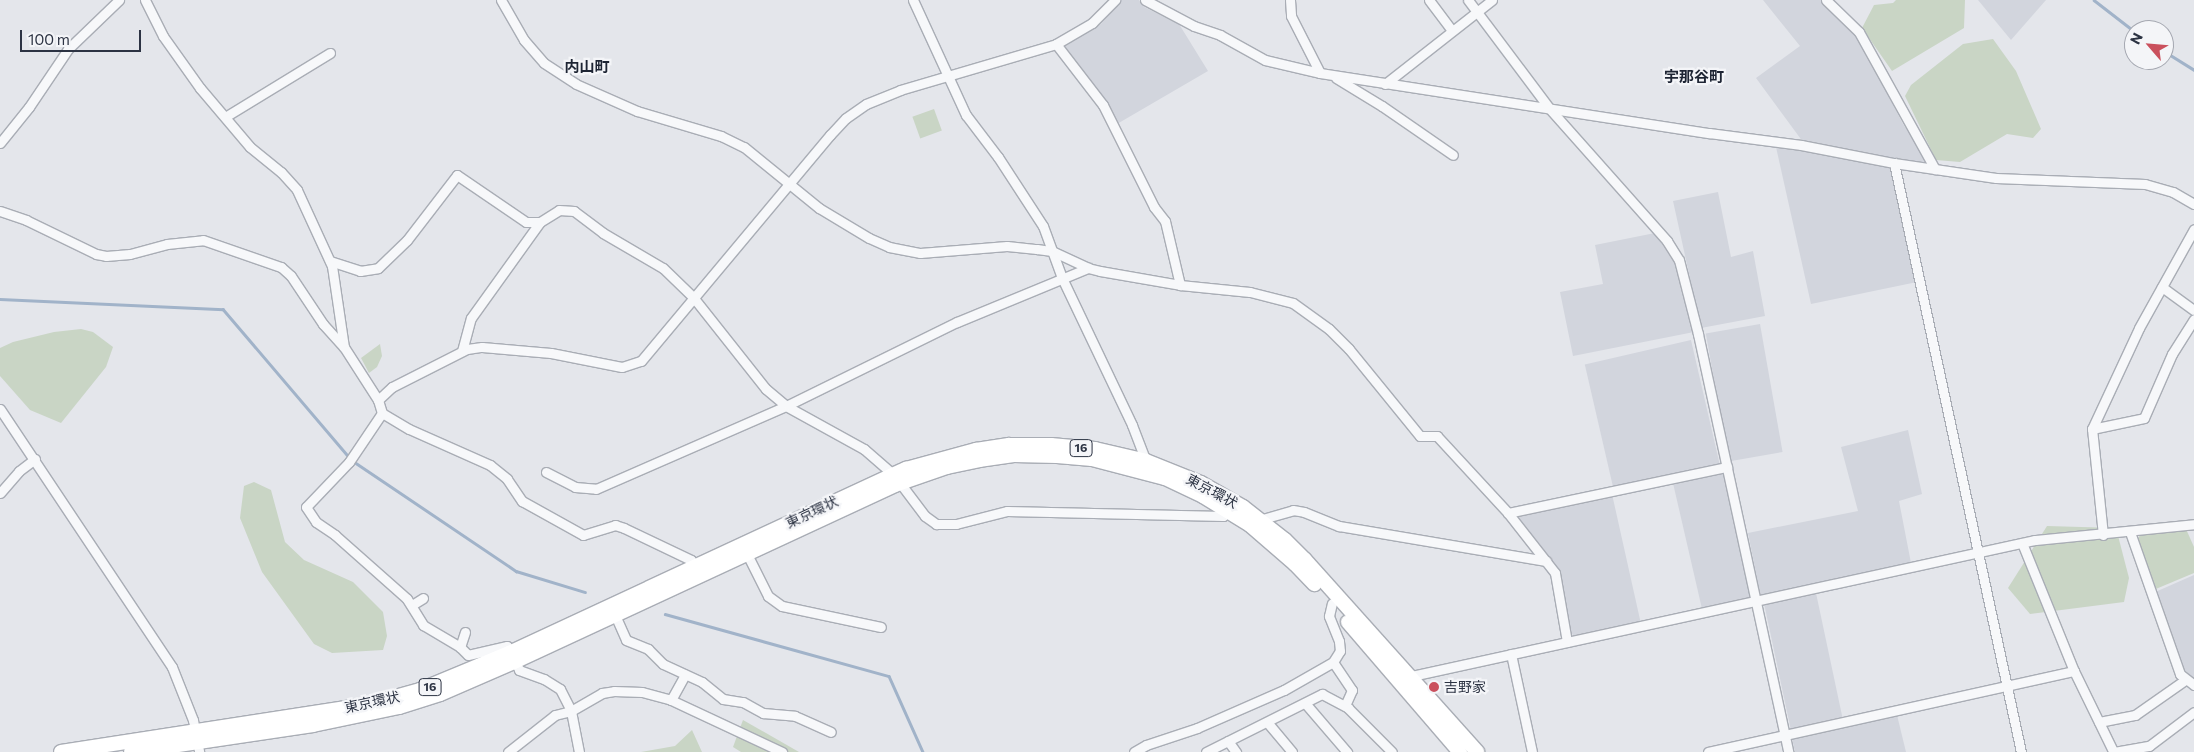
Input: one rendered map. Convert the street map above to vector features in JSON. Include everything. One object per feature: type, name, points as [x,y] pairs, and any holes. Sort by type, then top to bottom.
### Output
[{"type":"highway","name":"東京環状","points":[[512,657],[946,456],[1009,445],[1051,445],[1095,449],[1146,461],[1201,484],[1243,507],[1259,520],[1305,560],[1403,678],[1460,752]]},
{"type":"highway","name":"東京環状","points":[[131,752],[197,742],[370,704],[429,687],[512,657],[615,615],[697,571],[747,554],[897,479],[979,460],[1014,455],[1092,459],[1165,478],[1230,511],[1250,525],[1295,564],[1403,678],[1478,752]]},
{"type":"highway","name":"東京環状","points":[[61,752],[197,742]]},
{"type":"street","points":[[0,142],[29,107],[68,49],[119,0]]},
{"type":"street","points":[[145,0],[179,61],[250,146],[281,172],[297,190],[330,261],[336,281],[338,313],[344,347]]},
{"type":"street","points":[[501,0],[524,40],[544,63],[576,84],[637,111],[721,136],[744,147],[819,208],[869,238],[889,247],[920,253],[1007,246],[1052,251],[1088,268],[1180,285],[1266,295],[1293,303],[1310,314],[1349,349],[1420,436],[1437,436],[1508,513],[1555,573],[1567,642]]},
{"type":"street","points":[[913,0],[966,116],[998,157],[1043,226],[1062,278],[1132,425],[1146,461]]},
{"type":"street","points":[[378,400],[392,387],[462,351],[482,347],[550,353],[611,366],[630,365],[641,361],[693,297],[846,118],[866,104],[900,90],[1056,44],[1092,23],[1114,0]]},
{"type":"street","points":[[1145,0],[1194,26],[1220,35],[1266,60],[1325,74],[1709,134],[1801,145],[1894,163],[2024,180],[2146,184],[2173,192],[2194,204]]},
{"type":"street","points":[[1290,0],[1291,16],[1325,74],[1382,106],[1453,155]]},
{"type":"street","points":[[1429,0],[1452,30]]},
{"type":"street","points":[[1468,0],[1550,108],[1676,253],[1682,268],[1727,467],[1788,752]]},
{"type":"street","points":[[1385,84],[1492,0]]},
{"type":"street","points":[[1826,0],[1859,32],[1934,168]]},
{"type":"street","points":[[1056,44],[1103,105],[1154,206],[1165,221],[1180,285]]},
{"type":"street","points":[[225,117],[330,53]]},
{"type":"street","points":[[1894,163],[2022,752]]},
{"type":"street","points":[[330,261],[360,271],[378,268],[407,240],[458,175],[526,222],[540,222]]},
{"type":"street","points":[[462,351],[471,318],[540,222],[558,210],[574,211],[603,233],[663,268],[693,297],[757,379],[786,406],[852,441],[897,479],[931,522],[944,526],[1007,511],[1223,516],[1230,511]]},
{"type":"street","points":[[0,211],[26,220],[96,254],[106,256],[130,254],[167,244],[203,240],[270,262],[291,276],[323,324],[344,347],[378,400],[382,413],[409,429],[490,465],[506,479],[522,501],[583,535],[615,525],[691,560],[697,571]]},
{"type":"street","points":[[2104,535],[2092,429],[2127,352],[2194,229]]},
{"type":"street","points":[[546,472],[575,487],[596,489],[786,406],[957,322],[1088,268]]},
{"type":"street","points":[[2162,287],[2194,310]]},
{"type":"street","points":[[2092,429],[2144,418],[2172,354],[2194,320]]},
{"type":"street","points":[[0,409],[169,662],[188,705],[197,742]]},
{"type":"street","points":[[382,413],[351,459],[306,507],[316,522],[388,580],[412,605],[423,625],[460,647],[468,655],[507,646],[519,670],[557,687],[571,711],[578,752]]},
{"type":"street","points":[[0,493],[19,471],[35,459]]},
{"type":"street","points":[[1508,513],[1727,467]]},
{"type":"street","points":[[1259,520],[1293,510],[1304,512],[1339,526],[1546,561]]},
{"type":"street","points":[[1403,678],[2022,543],[2194,524]]},
{"type":"street","points":[[2130,532],[2180,674],[2185,680],[2194,685]]},
{"type":"street","points":[[2022,543],[2074,672],[2114,751],[2149,746],[2194,712]]},
{"type":"street","points":[[747,554],[768,596],[782,606],[881,627]]},
{"type":"street","points":[[412,605],[423,598]]},
{"type":"street","points":[[1140,751],[1275,694],[1334,662],[1340,652],[1339,641],[1329,616],[1332,603]]},
{"type":"street","points":[[615,615],[626,640],[648,649],[664,664],[702,682],[723,699],[743,702],[763,713],[795,716],[831,732]]},
{"type":"street","points":[[460,647],[465,632]]},
{"type":"street","points":[[1512,654],[1532,752]]},
{"type":"street","points":[[1334,662],[1352,690],[1345,706]]},
{"type":"street","points":[[1708,752],[2074,672]]},
{"type":"street","points":[[671,700],[685,675]]},
{"type":"street","points":[[2099,722],[2135,714],[2185,680]]},
{"type":"street","points":[[508,752],[555,715],[571,711],[602,693],[614,691],[642,692],[671,700],[782,752]]},
{"type":"street","points":[[1206,752],[1322,694],[1345,706],[1392,752]]},
{"type":"street","points":[[1305,703],[1346,752]]},
{"type":"street","points":[[1267,722],[1292,752]]},
{"type":"street","points":[[1228,742],[1236,752]]},
{"type":"shaded area","points":[[1122,0],[1139,0],[1144,7],[1179,24],[1208,71],[1117,124],[1064,46],[1101,24]]},
{"type":"shaded area","points":[[1763,0],[1821,0],[1857,35],[1903,124],[1929,164],[1803,142],[1756,78],[1800,46]]},
{"type":"shaded area","points":[[1978,0],[2046,0],[2011,40]]},
{"type":"shaded area","points":[[1776,147],[1893,166],[1917,282],[1811,304]]},
{"type":"shaded area","points":[[1718,192],[1731,257],[1753,251],[1765,316],[1701,328],[1673,201]]},
{"type":"shaded area","points":[[1655,233],[1671,252],[1679,269],[1694,332],[1573,356],[1560,292],[1603,284],[1595,245]]},
{"type":"shaded area","points":[[1760,324],[1783,452],[1728,462],[1706,334]]},
{"type":"shaded area","points":[[1691,340],[1720,465],[1614,489],[1585,365]]},
{"type":"shaded area","points":[[1908,430],[1922,494],[1899,501],[1911,563],[1761,598],[1748,533],[1858,511],[1841,447]]},
{"type":"shaded area","points":[[1723,473],[1752,600],[1703,611],[1673,484]]},
{"type":"shaded area","points":[[1612,494],[1641,624],[1576,637],[1569,632],[1558,569],[1516,514]]},
{"type":"shaded area","points":[[2194,575],[2194,680],[2180,665],[2153,593]]},
{"type":"shaded area","points":[[1816,593],[1843,720],[1791,731],[1764,604]]},
{"type":"shaded area","points":[[1897,715],[1906,752],[1795,752],[1792,738]]},
{"type":"green space","points":[[1896,0],[1965,0],[1964,28],[1892,71],[1862,28],[1874,5],[1893,3]]},
{"type":"green space","points":[[1993,39],[2016,71],[2041,129],[2033,138],[2007,134],[1960,162],[1936,160],[1905,96],[1911,85],[1963,44]]},
{"type":"green space","points":[[934,109],[942,131],[920,138],[912,117]]},
{"type":"green space","points":[[81,329],[93,332],[113,347],[106,367],[61,423],[30,410],[0,376],[0,348],[13,342],[54,332]]},
{"type":"green space","points":[[380,344],[382,356],[377,367],[369,373],[361,358]]},
{"type":"green space","points":[[254,482],[271,490],[285,542],[304,560],[353,582],[383,612],[387,636],[383,650],[332,653],[314,644],[262,572],[240,518],[244,486]]},
{"type":"green space","points":[[2047,526],[2116,528],[2129,578],[2124,602],[2030,614],[2008,588]]},
{"type":"green space","points":[[2186,529],[2194,547],[2194,573],[2151,591],[2136,541],[2141,534]]},
{"type":"green space","points":[[743,720],[799,752],[741,752],[733,747]]},
{"type":"green space","points":[[692,730],[702,752],[641,752],[675,746]]},
{"type":"waterway","points":[[2094,0],[2124,23]]},
{"type":"waterway","points":[[2174,57],[2194,70]]},
{"type":"waterway","points":[[0,299],[223,309],[349,457]]},
{"type":"waterway","points":[[353,461],[516,571],[585,592]]},
{"type":"waterway","points":[[665,614],[889,676],[923,752]]},
{"type":"place","name":"吉野家","points":[[1434,687]]},
{"type":"district","name":"内山町","points":[[587,67]]},
{"type":"district","name":"宇那谷町","points":[[1694,77]]}]
